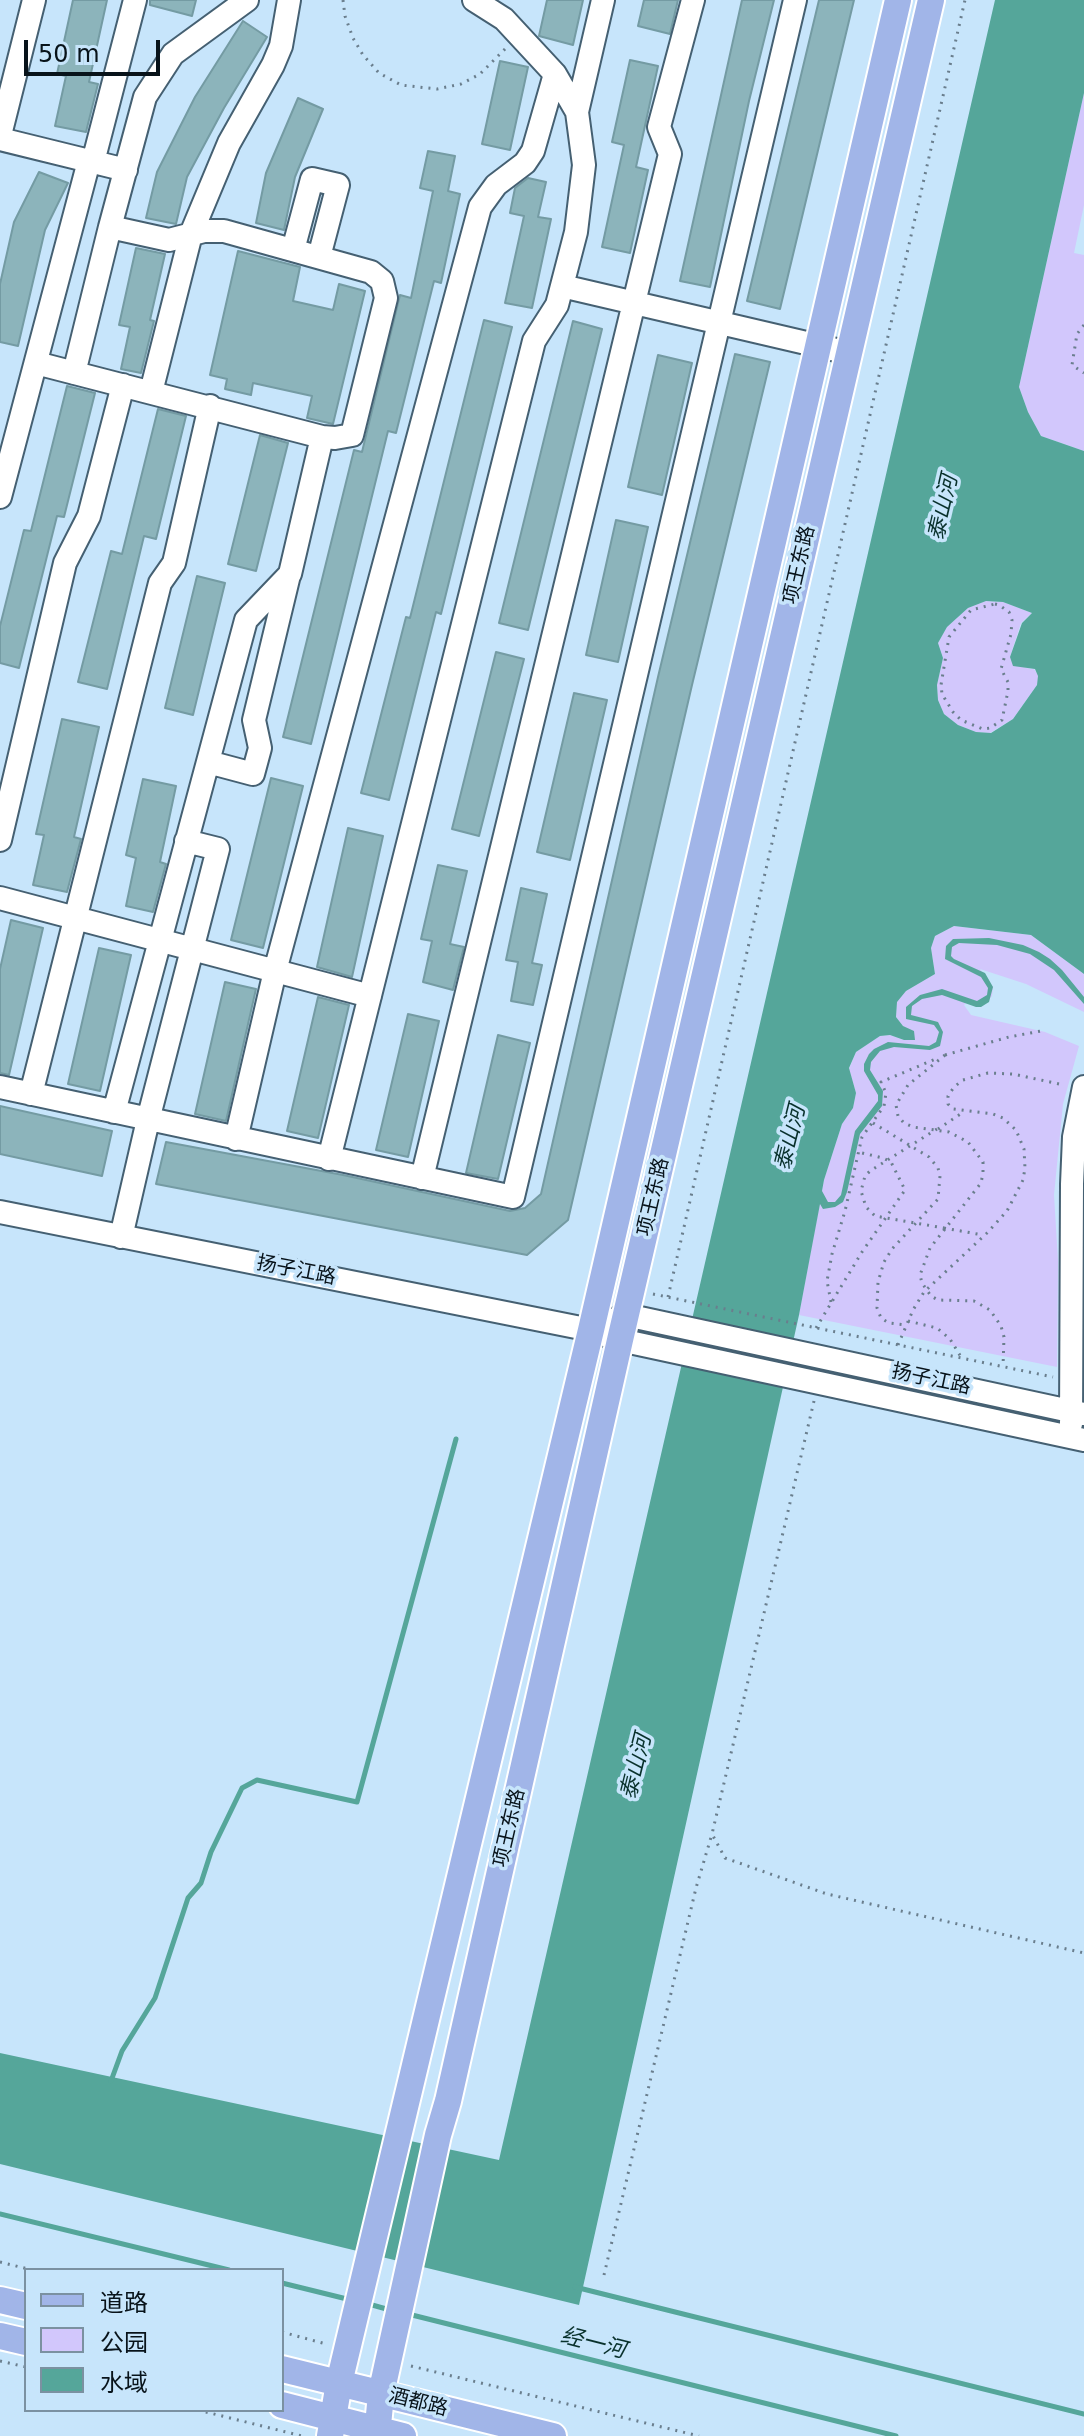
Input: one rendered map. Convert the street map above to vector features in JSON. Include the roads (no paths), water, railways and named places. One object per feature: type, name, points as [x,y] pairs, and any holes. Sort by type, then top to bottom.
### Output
[{"type":"main road","name":"项王东路","points":[[331,2427],[591,1330],[898,0]]},
{"type":"main road","name":"项王东路","points":[[377,2433],[381,2394],[438,2135],[931,0]]},
{"type":"main road","points":[[0,2300],[24,2306]]},
{"type":"main road","points":[[0,2336],[24,2342]]},
{"type":"main road","name":"酒都路","points":[[284,2369],[553,2436]]},
{"type":"main road","name":"酒都路","points":[[284,2406],[331,2427],[403,2436]]},
{"type":"street","points":[[34,0],[0,137],[126,170]]},
{"type":"street","points":[[0,497],[135,0]]},
{"type":"street","points":[[74,373],[145,97],[173,54],[219,10],[247,0]]},
{"type":"street","points":[[151,392],[191,234],[229,143],[281,46],[289,0]]},
{"type":"street","points":[[474,0],[498,7],[504,19],[555,74],[577,112]]},
{"type":"street","points":[[329,1159],[534,341],[557,305],[576,232],[584,165],[577,112],[603,0]]},
{"type":"street","points":[[422,1178],[670,154],[659,127],[693,0]]},
{"type":"street","points":[[0,1087],[513,1197],[795,0]]},
{"type":"street","points":[[236,1139],[275,971],[480,207],[496,185],[525,163],[533,151],[555,74]]},
{"type":"street","points":[[293,250],[312,179],[338,185],[319,257]]},
{"type":"street","points":[[36,363],[322,437],[352,435],[386,298],[382,281],[371,272],[224,231],[204,231],[169,240],[110,227]]},
{"type":"street","points":[[562,286],[849,353]]},
{"type":"street","points":[[0,840],[65,563],[89,516],[123,385]]},
{"type":"street","points":[[31,1094],[160,583],[174,563],[210,406]]},
{"type":"street","points":[[208,762],[253,774],[260,748],[254,720],[322,437]]},
{"type":"street","points":[[114,1112],[246,620],[290,574]]},
{"type":"street","points":[[121,1237],[218,849],[186,841]]},
{"type":"street","points":[[0,898],[370,996]]},
{"type":"street","points":[[1078,1438],[1078,1412],[1071,1381],[1084,1088]]},
{"type":"street","name":"扬子江路","points":[[0,1212],[591,1330],[681,1327],[1078,1412]]},
{"type":"street","name":"扬子江路","points":[[623,1328],[677,1352],[1078,1438]]},
{"type":"water","name":"泰山河","points":[[995,0],[1084,0],[1084,93],[1019,387],[1041,436],[1084,451],[1084,974],[1031,935],[954,926],[935,936],[931,948],[935,974],[906,991],[897,1002],[896,1017],[903,1026],[914,1031],[915,1040],[880,1036],[856,1052],[849,1068],[856,1093],[853,1108],[842,1124],[824,1180],[822,1191],[828,1202],[835,1202],[841,1195],[855,1131],[878,1101],[878,1095],[864,1071],[869,1054],[888,1042],[929,1046],[936,1042],[939,1032],[934,1025],[906,1019],[906,1007],[920,995],[942,989],[977,1001],[987,995],[988,988],[981,977],[945,959],[946,946],[953,939],[989,938],[1023,945],[1039,952],[1062,970],[1084,997],[1084,1004],[1054,970],[1030,954],[997,945],[959,943],[952,947],[951,956],[985,973],[993,987],[989,1002],[976,1007],[942,995],[922,999],[912,1006],[911,1015],[938,1022],[943,1032],[940,1046],[930,1050],[894,1047],[880,1051],[871,1062],[870,1070],[883,1091],[882,1106],[860,1134],[843,1202],[823,1209],[820,1204],[799,1315],[579,2305],[0,2164],[0,2053],[499,2160]],"holes":[[[986,601],[1003,602],[1032,613],[1022,623],[1010,657],[1013,666],[1035,669],[1037,685],[1013,719],[991,733],[976,732],[958,725],[944,714],[938,700],[937,685],[943,658],[938,643],[947,627],[968,608]]]},
{"type":"waterway","points":[[111,2081],[122,2051],[155,1998],[188,1898],[201,1883],[211,1852],[242,1788],[257,1780],[357,1802],[456,1439]]},
{"type":"waterway","name":"经一河","points":[[0,2214],[221,2268]]},
{"type":"waterway","name":"经一河","points":[[284,2283],[351,2300]]},
{"type":"waterway","points":[[575,2287],[1084,2414]]},
{"type":"waterway","name":"经一河","points":[[365,2303],[390,2310]]},
{"type":"waterway","name":"经一河","points":[[408,2314],[896,2436]]}]
